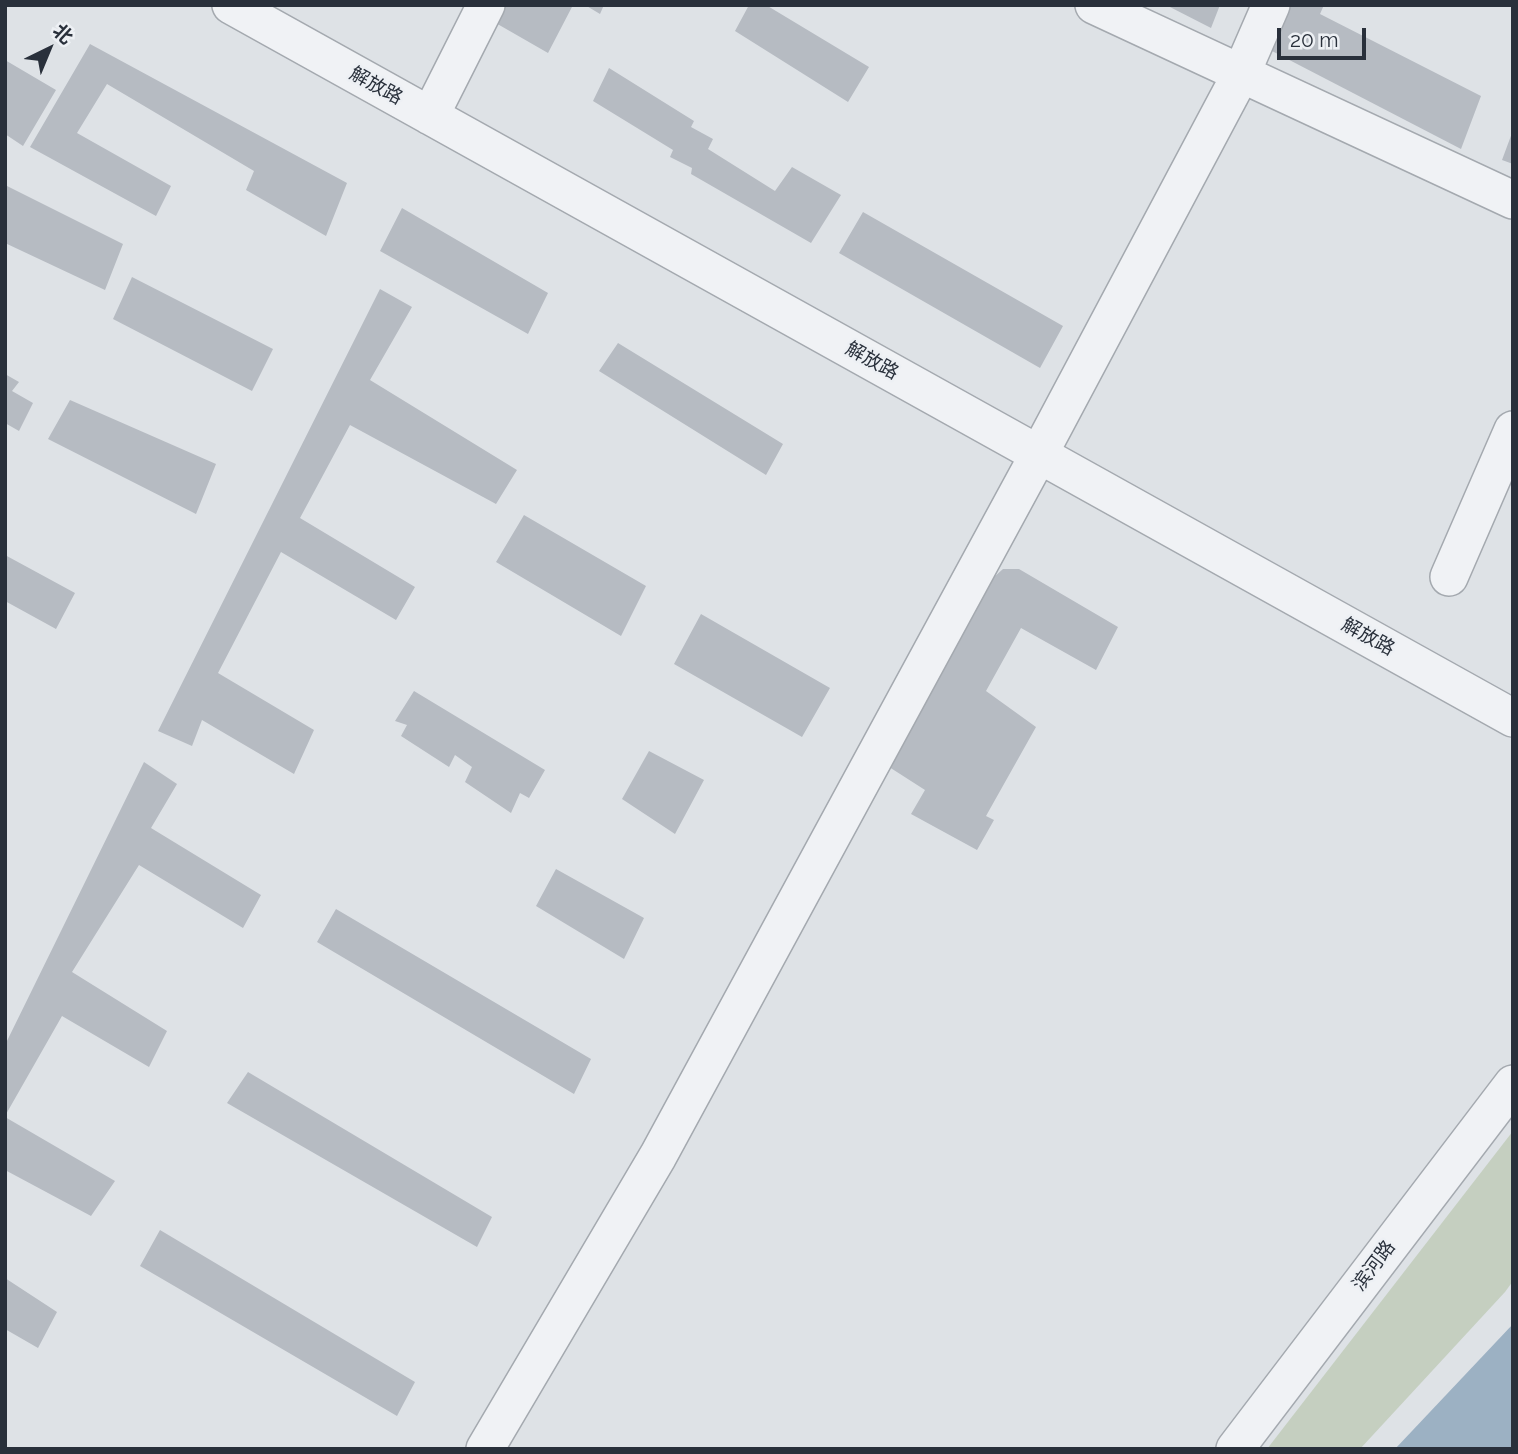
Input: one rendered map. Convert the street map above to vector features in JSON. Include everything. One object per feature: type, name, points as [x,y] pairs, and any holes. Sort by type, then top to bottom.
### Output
[{"type":"street","name":"解放路","points":[[231,5],[1513,718]]},
{"type":"street","points":[[429,116],[486,5]]},
{"type":"street","points":[[1094,5],[1513,200]]},
{"type":"street","points":[[485,1449],[658,1156],[1039,454],[1241,74],[1271,5]]},
{"type":"street","points":[[1449,578],[1513,430]]},
{"type":"street","name":"滨河路","points":[[1235,1449],[1513,1084]]},
{"type":"green space","points":[[1513,1131],[1513,1281],[1505,1292],[1360,1449],[1267,1449]]},
{"type":"water","points":[[1513,1324],[1513,1449],[1395,1449]]},
{"type":"building","points":[[502,5],[573,5],[548,53],[494,22]]},
{"type":"building","points":[[585,5],[604,5],[600,14]]},
{"type":"building","points":[[749,5],[766,5],[869,67],[848,102],[735,31]]},
{"type":"building","points":[[1166,5],[1220,5],[1211,28]]},
{"type":"building","points":[[1259,5],[1324,5],[1320,14],[1481,96],[1461,149],[1245,37]]},
{"type":"building","points":[[90,44],[347,183],[326,236],[246,190],[254,171],[107,84],[77,133],[171,186],[156,216],[30,147]]},
{"type":"building","points":[[5,60],[56,90],[23,146],[5,134]]},
{"type":"building","points":[[609,68],[694,121],[691,127],[713,139],[708,149],[775,191],[792,167],[841,195],[811,243],[691,174],[692,168],[670,157],[673,150],[593,101]]},
{"type":"building","points":[[1513,133],[1513,164],[1502,160]]},
{"type":"building","points":[[5,185],[123,244],[105,290],[5,243]]},
{"type":"building","points":[[402,208],[548,293],[528,334],[380,251]]},
{"type":"building","points":[[863,212],[1063,326],[1040,368],[839,253]]},
{"type":"building","points":[[132,277],[273,349],[252,391],[113,319]]},
{"type":"building","points":[[380,289],[412,307],[370,380],[517,470],[496,504],[350,425],[300,518],[415,587],[396,620],[281,552],[218,673],[314,730],[294,774],[202,720],[192,746],[158,731]]},
{"type":"building","points":[[618,343],[783,444],[766,475],[599,371]]},
{"type":"building","points":[[5,374],[19,382],[12,391],[33,403],[19,431],[5,423]]},
{"type":"building","points":[[70,400],[216,464],[196,514],[48,439]]},
{"type":"building","points":[[524,515],[646,586],[621,636],[496,562]]},
{"type":"building","points":[[5,555],[75,593],[56,629],[5,601]]},
{"type":"building","points":[[1003,569],[1019,569],[1118,627],[1096,670],[1021,628],[986,691],[1036,727],[986,816],[994,820],[977,850],[911,814],[925,790],[886,765],[975,613],[985,585]]},
{"type":"building","points":[[701,614],[830,688],[802,737],[674,664]]},
{"type":"building","points":[[414,691],[545,770],[529,798],[520,793],[511,813],[465,782],[472,767],[455,755],[449,767],[401,736],[407,725],[395,721]]},
{"type":"building","points":[[649,751],[704,780],[675,834],[622,799]]},
{"type":"building","points":[[144,762],[177,784],[151,828],[261,895],[243,928],[139,865],[72,972],[167,1031],[149,1067],[62,1016],[5,1116],[5,1045]]},
{"type":"building","points":[[556,869],[644,918],[624,959],[536,906]]},
{"type":"building","points":[[336,909],[591,1059],[574,1094],[317,942]]},
{"type":"building","points":[[248,1072],[492,1217],[477,1247],[227,1103]]},
{"type":"building","points":[[5,1117],[115,1181],[91,1216],[5,1170]]},
{"type":"building","points":[[160,1230],[415,1382],[397,1416],[140,1266]]},
{"type":"building","points":[[5,1278],[57,1312],[38,1348],[5,1329]]}]
